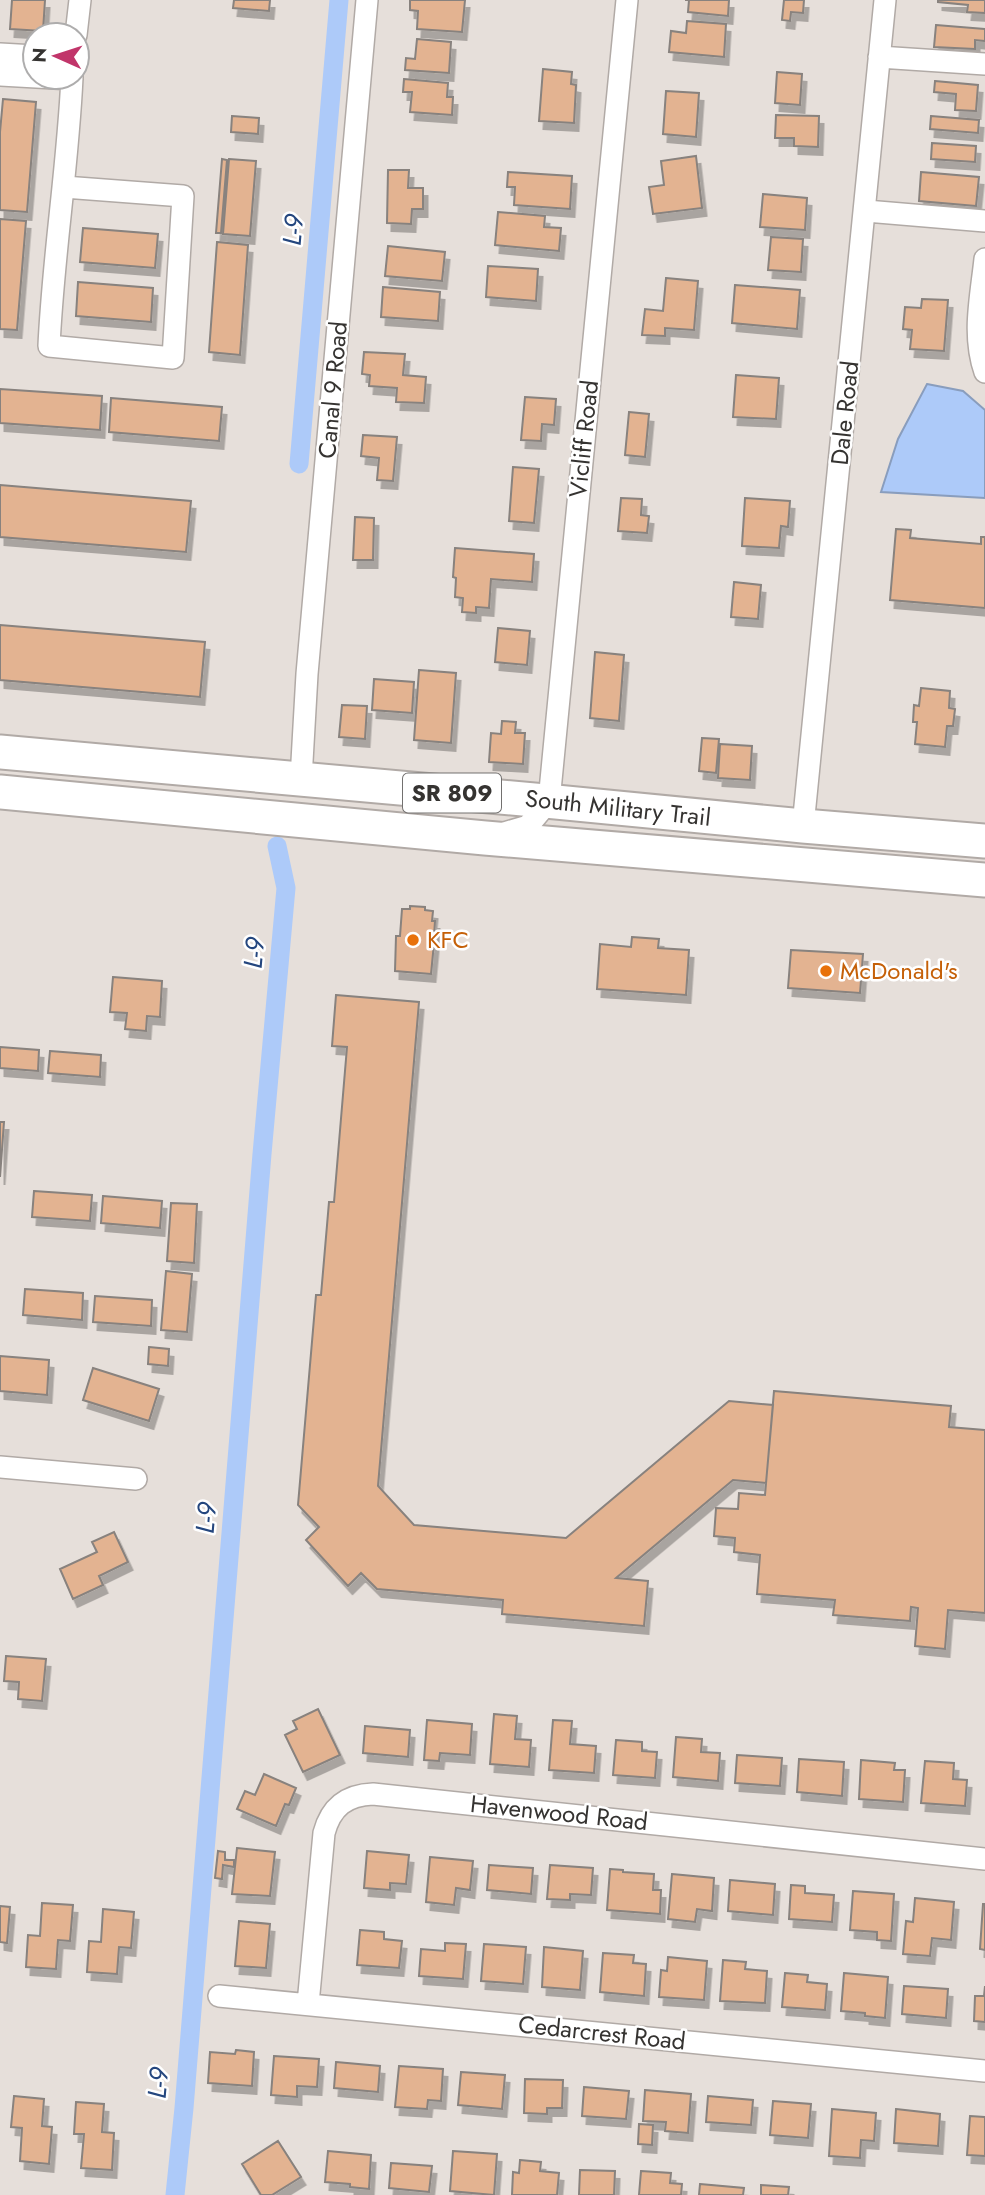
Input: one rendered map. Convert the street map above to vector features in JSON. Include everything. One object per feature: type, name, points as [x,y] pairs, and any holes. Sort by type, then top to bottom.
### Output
[{"type":"main road","name":"South Military Trail","points":[[0,752],[985,841]]},
{"type":"main road","points":[[9,793],[48,784],[77,759]]},
{"type":"main road","points":[[118,803],[130,784],[145,776],[183,768]]},
{"type":"main road","name":"South Military Trail","points":[[9,793],[485,838],[985,880]]},
{"type":"main road","points":[[555,844],[603,808]]},
{"type":"street","points":[[78,21],[80,0]]},
{"type":"street","name":"Canal 9 Road","points":[[301,779],[309,650],[368,0]]},
{"type":"street","name":"Vicliff Road","points":[[549,801],[627,0]]},
{"type":"street","name":"Dale Road","points":[[803,826],[885,0]]},
{"type":"street","points":[[0,54],[21,55]]},
{"type":"street","points":[[880,57],[985,64]]},
{"type":"street","points":[[0,75],[21,76]]},
{"type":"street","points":[[64,187],[183,196],[173,358],[49,346],[71,91]]},
{"type":"street","points":[[866,211],[985,221]]},
{"type":"street","points":[[985,259],[977,335],[985,372]]},
{"type":"street","points":[[485,838],[528,826],[549,801]]},
{"type":"street","points":[[0,1467],[136,1479]]},
{"type":"street","name":"Havenwood Road","points":[[308,2004],[324,1833],[335,1808],[346,1799],[359,1794],[985,1859]]},
{"type":"street","name":"Cedarcrest Road","points":[[219,1996],[985,2071]]},
{"type":"water","points":[[927,384],[963,391],[985,410],[985,498],[881,492],[898,439]]},
{"type":"building","points":[[12,0],[45,0],[44,21],[21,21],[21,30],[10,29]]},
{"type":"building","points":[[234,0],[270,0],[269,11],[233,8]]},
{"type":"building","points":[[410,0],[465,0],[462,32],[417,29],[418,11],[410,10]]},
{"type":"building","points":[[689,0],[729,0],[728,16],[688,12]]},
{"type":"building","points":[[784,0],[804,0],[803,13],[791,12],[790,21],[782,20]]},
{"type":"building","points":[[938,0],[985,0],[985,13],[967,12],[968,5]]},
{"type":"building","points":[[687,21],[726,24],[724,57],[669,52],[671,31],[686,33]]},
{"type":"building","points":[[936,25],[985,29],[985,41],[975,40],[975,49],[934,47]]},
{"type":"building","points":[[417,39],[451,42],[449,73],[405,70],[406,58],[415,59]]},
{"type":"building","points":[[543,69],[572,72],[571,84],[576,85],[574,123],[539,121]]},
{"type":"building","points":[[777,72],[802,74],[800,105],[775,103]]},
{"type":"building","points":[[404,79],[448,83],[447,97],[453,97],[452,115],[410,112],[412,92],[403,92]]},
{"type":"building","points":[[935,81],[978,85],[976,111],[955,110],[956,94],[934,92]]},
{"type":"building","points":[[666,91],[699,93],[696,137],[663,134]]},
{"type":"building","points":[[3,99],[36,102],[27,212],[0,210],[0,132]]},
{"type":"building","points":[[776,115],[819,116],[818,147],[794,146],[794,138],[775,138]]},
{"type":"building","points":[[232,116],[259,118],[258,134],[231,132]]},
{"type":"building","points":[[931,116],[979,120],[978,133],[930,129]]},
{"type":"building","points":[[932,143],[976,146],[975,162],[931,159]]},
{"type":"building","points":[[696,156],[702,208],[653,214],[649,187],[664,185],[661,161]]},
{"type":"building","points":[[222,159],[227,160],[221,233],[216,233]]},
{"type":"building","points":[[229,159],[256,161],[250,236],[223,234]]},
{"type":"building","points":[[388,170],[409,170],[408,188],[423,188],[423,209],[412,209],[411,224],[387,223]]},
{"type":"building","points":[[508,172],[572,176],[570,209],[514,205],[515,187],[507,187]]},
{"type":"building","points":[[921,172],[979,177],[976,206],[919,201]]},
{"type":"building","points":[[763,194],[807,198],[805,230],[760,227]]},
{"type":"building","points":[[498,212],[545,216],[544,227],[561,228],[559,251],[495,245]]},
{"type":"building","points":[[0,219],[26,221],[17,330],[0,329]]},
{"type":"building","points":[[83,228],[158,234],[155,268],[80,262]]},
{"type":"building","points":[[771,237],[803,239],[801,272],[768,270]]},
{"type":"building","points":[[217,242],[248,245],[240,355],[209,352]]},
{"type":"building","points":[[388,246],[445,252],[442,281],[385,276]]},
{"type":"building","points":[[488,266],[538,269],[536,301],[486,297]]},
{"type":"building","points":[[666,278],[698,281],[694,330],[665,328],[665,336],[642,335],[645,309],[663,311]]},
{"type":"building","points":[[78,282],[153,288],[151,322],[76,316]]},
{"type":"building","points":[[735,285],[800,290],[797,329],[732,323]]},
{"type":"building","points":[[383,287],[440,292],[438,321],[381,317]]},
{"type":"building","points":[[922,299],[948,300],[944,351],[910,349],[912,330],[903,329],[905,307],[921,308]]},
{"type":"building","points":[[364,352],[405,354],[403,375],[426,377],[424,403],[396,402],[397,388],[369,386],[370,375],[362,374]]},
{"type":"building","points":[[736,375],[779,378],[776,419],[733,417]]},
{"type":"building","points":[[0,389],[102,396],[100,430],[0,423]]},
{"type":"building","points":[[525,397],[556,399],[554,425],[542,424],[541,441],[521,440]]},
{"type":"building","points":[[111,398],[222,407],[219,441],[109,432]]},
{"type":"building","points":[[629,412],[649,414],[645,457],[625,455]]},
{"type":"building","points":[[363,435],[397,437],[393,481],[377,480],[379,458],[361,456]]},
{"type":"building","points":[[513,467],[539,469],[534,523],[509,521]]},
{"type":"building","points":[[0,485],[191,501],[186,552],[0,537]]},
{"type":"building","points":[[621,498],[642,499],[641,515],[649,516],[647,533],[618,531]]},
{"type":"building","points":[[745,498],[790,501],[788,527],[781,526],[779,548],[742,546]]},
{"type":"building","points":[[355,517],[374,518],[373,560],[353,560]]},
{"type":"building","points":[[896,529],[911,530],[910,538],[981,544],[981,537],[985,537],[985,608],[890,600]]},
{"type":"building","points":[[455,548],[534,554],[532,582],[491,579],[489,608],[476,607],[476,613],[462,612],[463,598],[455,597]]},
{"type":"building","points":[[734,582],[761,585],[758,619],[731,617]]},
{"type":"building","points":[[0,625],[205,642],[200,697],[0,680]]},
{"type":"building","points":[[498,628],[530,631],[527,665],[495,662]]},
{"type":"building","points":[[595,652],[624,655],[619,721],[590,718]]},
{"type":"building","points":[[419,670],[456,673],[451,743],[414,740]]},
{"type":"building","points":[[374,679],[414,682],[412,713],[372,710]]},
{"type":"building","points":[[921,688],[950,691],[949,708],[955,709],[953,726],[947,726],[945,747],[915,744],[917,722],[913,722],[914,705],[919,706]]},
{"type":"building","points":[[342,705],[367,706],[365,739],[339,737]]},
{"type":"building","points":[[502,721],[516,722],[515,733],[525,733],[523,764],[489,762],[491,733],[501,734]]},
{"type":"building","points":[[702,738],[719,739],[716,773],[699,771]]},
{"type":"building","points":[[720,744],[752,746],[750,780],[718,778]]},
{"type":"building","name":"KFC","points":[[410,906],[425,907],[425,910],[433,911],[432,921],[435,921],[434,936],[431,936],[430,943],[434,943],[431,974],[395,971],[396,936],[400,936],[402,909],[410,909]]},
{"type":"building","points":[[632,937],[659,939],[658,948],[689,950],[686,995],[597,989],[600,944],[631,947]]},
{"type":"building","name":"McDonald's","points":[[791,950],[863,954],[860,993],[788,988]]},
{"type":"building","points":[[113,977],[162,981],[160,1017],[147,1016],[146,1031],[125,1029],[127,1013],[110,1012]]},
{"type":"building","points":[[336,995],[419,1002],[378,1486],[414,1525],[566,1538],[729,1401],[773,1405],[766,1483],[733,1480],[616,1578],[648,1581],[644,1626],[502,1614],[503,1600],[377,1589],[361,1573],[348,1586],[306,1540],[319,1527],[298,1505],[316,1295],[321,1295],[329,1202],[334,1202],[347,1047],[332,1046]]},
{"type":"building","points":[[0,1047],[39,1050],[38,1071],[0,1068]]},
{"type":"building","points":[[50,1051],[101,1055],[100,1077],[48,1073]]},
{"type":"building","points":[[0,1122],[4,1122],[0,1177]]},
{"type":"building","points":[[34,1191],[92,1195],[90,1221],[32,1217]]},
{"type":"building","points":[[103,1196],[162,1201],[160,1228],[101,1223]]},
{"type":"building","points":[[171,1203],[197,1204],[194,1263],[167,1261]]},
{"type":"building","points":[[166,1271],[192,1274],[187,1332],[161,1330]]},
{"type":"building","points":[[25,1289],[83,1293],[82,1320],[23,1315]]},
{"type":"building","points":[[95,1296],[152,1300],[151,1326],[93,1322]]},
{"type":"building","points":[[149,1347],[169,1349],[168,1366],[148,1364]]},
{"type":"building","points":[[0,1356],[49,1360],[47,1395],[0,1391]]},
{"type":"building","points":[[93,1368],[159,1389],[149,1421],[83,1400]]},
{"type":"building","points":[[774,1391],[951,1406],[949,1427],[985,1430],[985,1613],[948,1610],[945,1649],[915,1646],[918,1608],[911,1607],[910,1621],[833,1615],[835,1600],[757,1594],[760,1555],[734,1552],[735,1538],[714,1536],[716,1508],[738,1509],[739,1493],[765,1495]]},
{"type":"building","points":[[114,1532],[128,1562],[99,1576],[103,1585],[73,1599],[60,1569],[97,1552],[92,1542]]},
{"type":"building","points":[[6,1656],[46,1659],[42,1701],[18,1699],[19,1682],[4,1681]]},
{"type":"building","points":[[318,1709],[340,1755],[303,1772],[285,1735],[297,1729],[293,1721]]},
{"type":"building","points":[[494,1714],[517,1716],[515,1739],[531,1740],[529,1767],[490,1764]]},
{"type":"building","points":[[427,1720],[472,1724],[470,1755],[440,1753],[439,1761],[424,1760]]},
{"type":"building","points":[[553,1720],[572,1721],[570,1744],[596,1746],[594,1773],[549,1770]]},
{"type":"building","points":[[365,1726],[410,1730],[408,1757],[363,1753]]},
{"type":"building","points":[[676,1737],[702,1739],[701,1752],[720,1753],[718,1781],[673,1777]]},
{"type":"building","points":[[616,1740],[642,1742],[642,1751],[657,1752],[655,1778],[613,1775]]},
{"type":"building","points":[[737,1755],[782,1758],[780,1786],[735,1783]]},
{"type":"building","points":[[799,1759],[844,1762],[842,1796],[797,1792]]},
{"type":"building","points":[[861,1760],[895,1763],[894,1770],[905,1770],[903,1802],[859,1799]]},
{"type":"building","points":[[925,1761],[954,1763],[953,1779],[967,1780],[965,1806],[921,1803]]},
{"type":"building","points":[[264,1774],[296,1788],[289,1805],[285,1804],[276,1826],[237,1809],[245,1791],[255,1795]]},
{"type":"building","points":[[237,1848],[275,1852],[270,1896],[232,1894]]},
{"type":"building","points":[[218,1851],[225,1852],[225,1860],[234,1860],[234,1867],[223,1865],[222,1879],[215,1878]]},
{"type":"building","points":[[367,1851],[409,1855],[406,1884],[390,1883],[390,1890],[364,1888]]},
{"type":"building","points":[[430,1857],[473,1861],[470,1890],[456,1888],[454,1905],[426,1902]]},
{"type":"building","points":[[489,1865],[533,1868],[531,1894],[487,1890]]},
{"type":"building","points":[[550,1865],[593,1868],[591,1895],[570,1894],[570,1900],[547,1899]]},
{"type":"building","points":[[610,1869],[654,1874],[653,1890],[661,1890],[660,1914],[607,1910]]},
{"type":"building","points":[[672,1874],[714,1878],[712,1911],[697,1909],[695,1922],[668,1919]]},
{"type":"building","points":[[730,1880],[775,1884],[773,1915],[728,1911]]},
{"type":"building","points":[[791,1885],[805,1886],[805,1893],[834,1895],[832,1922],[789,1919]]},
{"type":"building","points":[[853,1891],[894,1894],[891,1941],[877,1940],[877,1932],[850,1930]]},
{"type":"building","points":[[915,1898],[954,1902],[951,1940],[932,1938],[930,1956],[903,1954],[906,1921],[913,1922]]},
{"type":"building","points":[[42,1903],[73,1905],[70,1941],[58,1940],[56,1969],[26,1967],[28,1935],[40,1936]]},
{"type":"building","points":[[985,1904],[985,1950],[980,1949]]},
{"type":"building","points":[[0,1906],[10,1907],[7,1943],[0,1942]]},
{"type":"building","points":[[103,1909],[134,1912],[131,1948],[119,1947],[117,1974],[87,1972],[89,1941],[101,1942]]},
{"type":"building","points":[[239,1921],[270,1924],[266,1968],[235,1966]]},
{"type":"building","points":[[360,1930],[384,1932],[384,1939],[402,1941],[399,1968],[357,1965]]},
{"type":"building","points":[[445,1943],[466,1944],[463,1979],[419,1976],[421,1949],[445,1951]]},
{"type":"building","points":[[484,1944],[526,1947],[523,1984],[481,1981]]},
{"type":"building","points":[[544,1947],[583,1951],[580,1990],[542,1987]]},
{"type":"building","points":[[603,1953],[634,1955],[633,1963],[646,1964],[644,1996],[600,1992]]},
{"type":"building","points":[[668,1957],[707,1961],[704,2000],[659,1997],[661,1970],[667,1971]]},
{"type":"building","points":[[723,1960],[746,1962],[745,1969],[767,1971],[765,2003],[720,2001]]},
{"type":"building","points":[[785,1973],[808,1975],[807,1982],[827,1984],[825,2010],[782,2007]]},
{"type":"building","points":[[844,1973],[888,1977],[885,2018],[841,2011]]},
{"type":"building","points":[[904,1986],[948,1989],[946,2018],[902,2014]]},
{"type":"building","points":[[985,1986],[985,2022],[974,2021],[975,1996],[984,1996]]},
{"type":"building","points":[[236,2050],[254,2052],[252,2086],[208,2083],[210,2052],[235,2054]]},
{"type":"building","points":[[274,2056],[319,2059],[317,2087],[297,2086],[297,2097],[271,2095]]},
{"type":"building","points":[[336,2062],[380,2066],[378,2092],[334,2088]]},
{"type":"building","points":[[399,2066],[443,2069],[441,2101],[428,2100],[427,2109],[395,2107]]},
{"type":"building","points":[[461,2072],[505,2075],[502,2109],[458,2105]]},
{"type":"building","points":[[525,2079],[563,2080],[562,2108],[547,2108],[547,2114],[524,2113]]},
{"type":"building","points":[[584,2087],[629,2091],[626,2119],[582,2116]]},
{"type":"building","points":[[645,2090],[691,2094],[688,2133],[665,2131],[666,2122],[643,2121]]},
{"type":"building","points":[[14,2096],[44,2099],[42,2126],[52,2127],[49,2164],[20,2161],[22,2128],[11,2127]]},
{"type":"building","points":[[708,2096],[753,2100],[751,2125],[706,2122]]},
{"type":"building","points":[[773,2101],[811,2104],[808,2138],[770,2135]]},
{"type":"building","points":[[76,2102],[104,2104],[102,2132],[114,2133],[112,2170],[81,2168],[84,2134],[74,2134]]},
{"type":"building","points":[[832,2109],[876,2113],[874,2141],[861,2140],[860,2158],[829,2156]]},
{"type":"building","points":[[896,2109],[940,2114],[938,2146],[894,2143]]},
{"type":"building","points":[[970,2116],[985,2117],[985,2156],[967,2155]]},
{"type":"building","points":[[639,2124],[653,2125],[652,2145],[638,2144]]},
{"type":"building","points":[[278,2141],[301,2177],[272,2195],[261,2195],[242,2164]]},
{"type":"building","points":[[328,2151],[371,2155],[369,2189],[325,2182]]},
{"type":"building","points":[[453,2151],[497,2154],[494,2195],[450,2191]]},
{"type":"building","points":[[520,2160],[541,2162],[540,2171],[559,2173],[557,2195],[512,2195],[513,2172],[519,2173]]},
{"type":"building","points":[[391,2163],[432,2166],[429,2192],[389,2188]]},
{"type":"building","points":[[580,2170],[615,2171],[614,2195],[579,2195]]},
{"type":"building","points":[[641,2171],[671,2173],[670,2183],[682,2184],[681,2195],[639,2195]]},
{"type":"building","points":[[700,2184],[744,2188],[743,2195],[699,2195]]},
{"type":"building","points":[[761,2185],[789,2187],[788,2195],[761,2195]]},
{"type":"waterway","name":"L-9","points":[[299,464],[339,0]]},
{"type":"waterway","name":"L-9","points":[[175,2195],[286,888],[277,846]]},
{"type":"place","name":"KFC","points":[[413,940]]},
{"type":"place","name":"McDonald's","points":[[826,971]]}]
